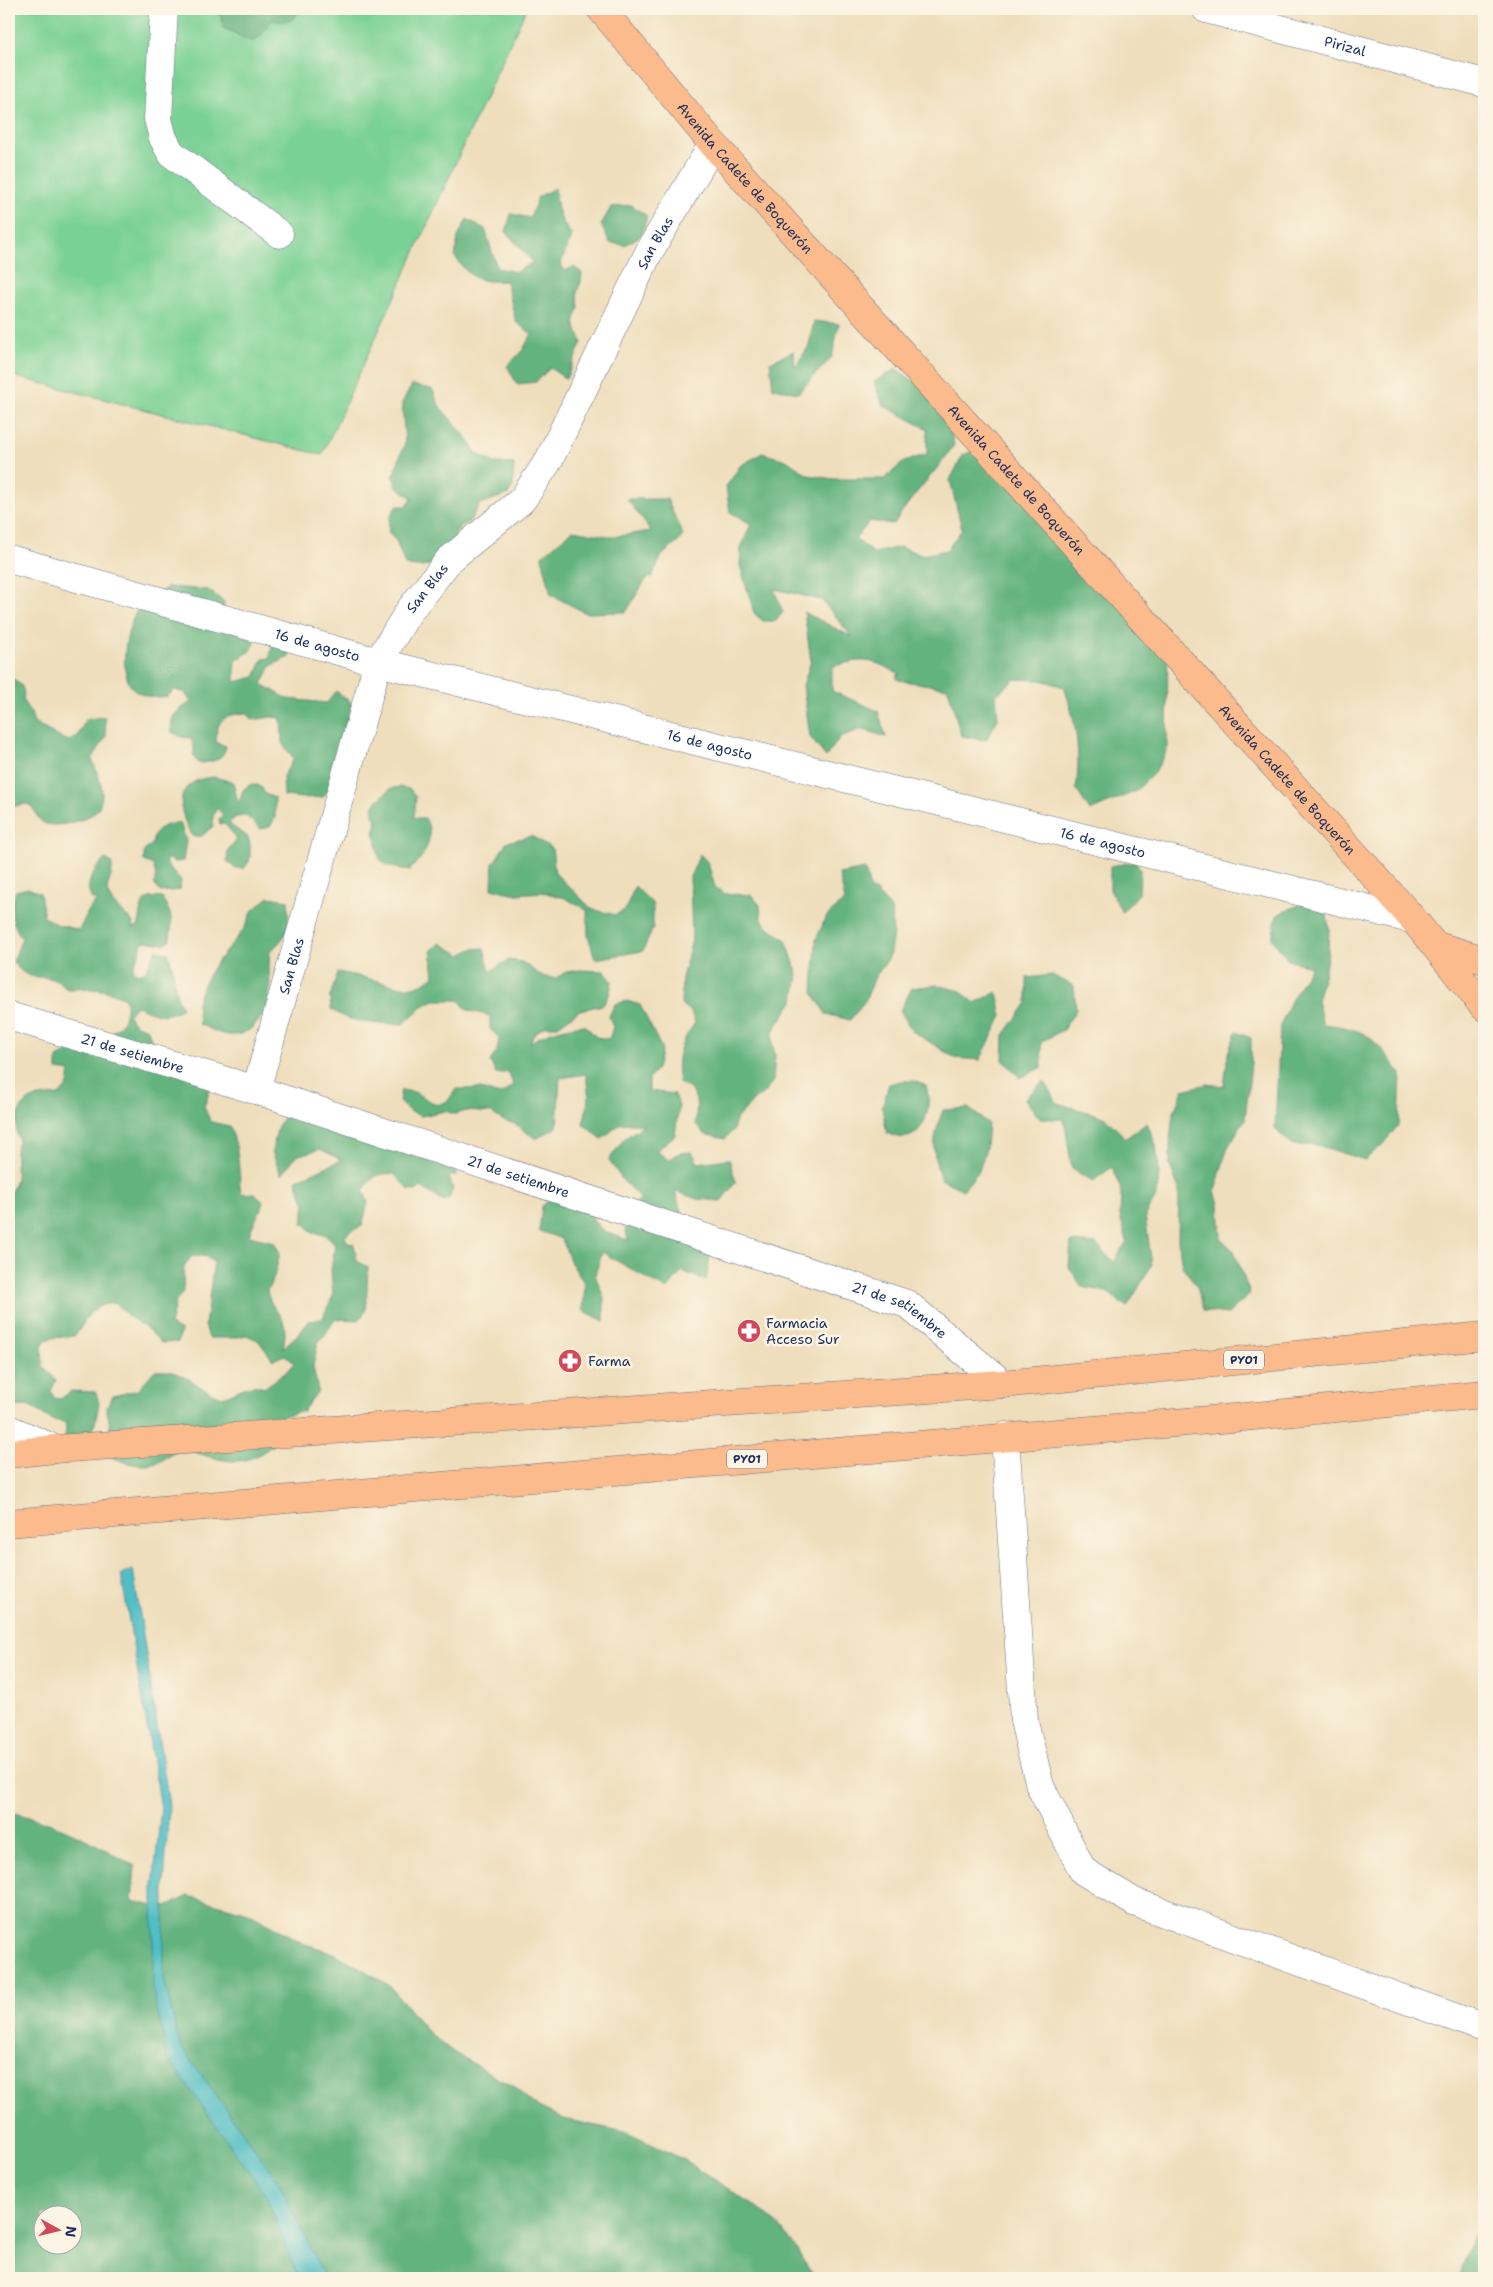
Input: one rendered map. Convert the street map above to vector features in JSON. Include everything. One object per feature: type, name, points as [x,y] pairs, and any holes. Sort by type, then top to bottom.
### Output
[{"type":"main road","name":"Avenida Cadete de Boquerón","points":[[601,9],[713,144],[1414,920],[1437,946],[1484,1007]]},
{"type":"main road","points":[[1437,946],[1484,960]]},
{"type":"main road","name":"PY01","points":[[9,1454],[55,1449],[1003,1384],[1484,1336]]},
{"type":"main road","points":[[1233,1418],[1375,1387],[1484,1377]]},
{"type":"main road","name":"PY01","points":[[9,1523],[1005,1436],[1233,1418],[1484,1394]]},
{"type":"street","points":[[164,9],[158,119],[163,138],[171,153],[279,234]]},
{"type":"street","name":"Pirizal","points":[[1206,9],[1484,83]]},
{"type":"street","name":"San Blas","points":[[256,1090],[378,662],[409,611],[449,560],[522,500],[549,460],[648,252],[713,144]]},
{"type":"street","name":"16 de agosto","points":[[9,559],[378,662],[1414,920]]},
{"type":"street","name":"21 de setiembre","points":[[9,1016],[256,1090],[907,1304],[1003,1384]]},
{"type":"street","points":[[9,1429],[55,1449]]},
{"type":"street","points":[[1005,1436],[1024,1721],[1040,1786],[1083,1870],[1134,1902],[1484,2028]]},
{"type":"green space","points":[[9,9],[526,9],[322,455],[9,375]]},
{"type":"green space","points":[[207,9],[300,9],[292,19],[272,20],[261,35],[253,41],[223,28],[221,15]]},
{"type":"green space","points":[[555,188],[561,219],[572,235],[561,263],[564,271],[574,267],[582,273],[577,292],[579,307],[574,323],[582,342],[566,379],[550,368],[536,382],[517,384],[507,366],[522,351],[532,334],[516,322],[506,281],[488,281],[476,278],[466,271],[455,257],[458,237],[467,219],[485,229],[497,268],[516,272],[533,262],[506,232],[511,214],[530,218],[538,197]]},
{"type":"green space","points":[[631,205],[647,216],[642,235],[625,245],[610,243],[601,225],[611,207]]},
{"type":"green space","points":[[814,321],[839,324],[832,357],[798,393],[773,388],[770,362],[794,351],[795,367],[809,346]]},
{"type":"green space","points":[[896,369],[918,383],[949,421],[954,445],[908,503],[894,524],[870,521],[855,539],[874,553],[900,547],[923,555],[947,550],[962,529],[950,480],[963,455],[986,446],[1049,537],[1168,629],[1167,751],[1154,773],[1136,791],[1090,811],[1076,789],[1078,750],[1072,712],[1064,687],[1041,680],[1015,679],[996,695],[998,719],[986,740],[961,736],[948,688],[898,680],[896,676],[900,674],[867,661],[843,664],[832,667],[832,691],[878,711],[886,737],[862,729],[840,737],[826,757],[810,737],[803,685],[811,661],[804,612],[852,637],[822,600],[774,589],[783,612],[776,621],[763,621],[754,613],[740,565],[741,548],[751,524],[730,512],[726,487],[740,466],[762,453],[786,460],[808,475],[833,479],[884,479],[904,462],[927,454],[927,429],[883,405],[874,382]]},
{"type":"green space","points":[[412,385],[432,389],[440,407],[466,437],[477,454],[495,463],[514,464],[513,485],[509,494],[480,504],[469,522],[459,529],[449,549],[439,550],[431,564],[422,567],[405,565],[396,541],[389,534],[392,513],[397,506],[407,506],[412,498],[396,486],[393,476],[405,443],[402,403]]},
{"type":"green space","points":[[627,499],[667,499],[683,535],[678,542],[662,555],[652,577],[646,579],[626,612],[586,613],[551,595],[542,556],[573,530],[612,537],[651,531]]},
{"type":"green space","points":[[168,587],[208,590],[224,602],[223,621],[259,632],[251,650],[235,662],[235,682],[255,677],[263,659],[270,658],[273,639],[294,638],[289,657],[271,666],[262,684],[288,699],[327,703],[336,691],[352,703],[340,741],[336,782],[323,797],[303,798],[284,796],[283,776],[294,759],[282,743],[281,718],[271,717],[252,720],[247,713],[227,717],[220,724],[216,735],[216,743],[226,746],[223,755],[216,760],[198,763],[193,755],[194,748],[191,738],[181,737],[172,732],[173,717],[191,702],[184,692],[174,690],[167,697],[159,697],[145,695],[133,689],[128,682],[125,663],[126,641],[132,622],[141,606]]},
{"type":"green space","points":[[11,678],[22,687],[24,693],[23,701],[31,713],[34,723],[61,738],[70,741],[78,736],[86,719],[105,717],[106,737],[92,759],[102,789],[102,795],[99,807],[89,816],[81,820],[55,825],[42,822],[32,806],[27,804],[9,807],[9,679]]},
{"type":"green space","points":[[214,777],[233,782],[238,802],[243,790],[251,784],[261,786],[265,794],[275,798],[275,818],[270,827],[261,829],[246,816],[236,817],[229,823],[249,839],[250,859],[244,868],[234,868],[227,861],[228,850],[237,839],[225,824],[220,824],[219,819],[223,815],[217,808],[213,816],[213,826],[202,836],[192,836],[183,815],[181,806],[185,790],[191,784],[201,779]]},
{"type":"green space","points":[[399,787],[410,789],[416,797],[414,818],[425,818],[429,832],[429,839],[424,852],[410,870],[395,868],[382,861],[379,857],[374,833],[377,823],[373,814],[374,804],[390,789]]},
{"type":"green space","points":[[180,822],[186,841],[183,861],[174,862],[166,857],[167,865],[181,880],[180,890],[160,892],[154,884],[156,875],[153,865],[144,861],[144,851],[152,844],[158,830],[169,824]]},
{"type":"green space","points":[[531,836],[552,848],[555,873],[592,909],[615,915],[625,910],[635,886],[653,904],[653,928],[643,951],[595,959],[588,935],[587,910],[565,898],[542,892],[517,894],[492,889],[493,864],[507,842]]},
{"type":"green space","points":[[700,854],[708,863],[715,887],[725,894],[751,895],[760,905],[761,918],[767,926],[786,940],[798,975],[794,1000],[773,1031],[772,1043],[775,1055],[773,1081],[766,1091],[756,1098],[737,1118],[733,1130],[725,1139],[704,1134],[696,1124],[696,1099],[686,1086],[679,1082],[677,1065],[682,1044],[695,1023],[691,1012],[681,1004],[682,978],[692,940],[690,877]]},
{"type":"green space","points":[[105,859],[111,862],[112,867],[107,892],[113,903],[133,922],[132,928],[138,926],[142,904],[148,898],[162,898],[168,908],[172,924],[169,941],[163,944],[145,941],[141,945],[133,970],[138,974],[145,972],[156,950],[168,953],[177,995],[182,1008],[164,1015],[136,1006],[128,1016],[136,1025],[148,1029],[155,1053],[208,1084],[208,1096],[204,1107],[211,1122],[229,1126],[235,1142],[242,1194],[255,1193],[263,1202],[249,1236],[274,1242],[280,1253],[274,1277],[267,1291],[285,1328],[283,1348],[309,1321],[322,1319],[333,1296],[331,1270],[335,1244],[326,1235],[313,1233],[305,1224],[302,1225],[305,1204],[296,1180],[342,1160],[320,1149],[296,1156],[281,1175],[272,1151],[278,1126],[291,1105],[369,1137],[376,1148],[383,1148],[387,1143],[455,1165],[456,1175],[449,1176],[453,1188],[449,1199],[442,1201],[421,1187],[416,1191],[409,1190],[394,1174],[376,1176],[363,1190],[368,1202],[362,1226],[349,1232],[345,1237],[348,1243],[354,1244],[357,1261],[368,1267],[366,1310],[359,1320],[337,1319],[332,1324],[324,1337],[318,1342],[313,1366],[318,1391],[303,1411],[279,1417],[277,1442],[252,1458],[244,1460],[228,1461],[184,1450],[173,1453],[158,1462],[145,1465],[131,1464],[112,1457],[109,1419],[106,1407],[113,1396],[138,1390],[154,1371],[165,1371],[183,1376],[204,1389],[223,1397],[248,1386],[264,1388],[285,1373],[294,1363],[285,1355],[273,1360],[258,1340],[246,1335],[234,1338],[209,1338],[205,1325],[214,1263],[205,1256],[192,1256],[184,1266],[183,1292],[176,1301],[170,1325],[181,1331],[178,1342],[161,1343],[150,1331],[127,1315],[115,1303],[106,1304],[94,1309],[75,1336],[50,1338],[44,1342],[42,1348],[43,1366],[56,1380],[51,1391],[54,1398],[61,1399],[71,1391],[96,1392],[99,1404],[91,1443],[63,1448],[66,1429],[65,1422],[52,1420],[30,1406],[9,1407],[9,1194],[16,1180],[16,1154],[19,1139],[16,1121],[20,1110],[28,1101],[43,1096],[59,1095],[68,1085],[70,1072],[57,1070],[57,1058],[68,1052],[81,1052],[89,1045],[112,1032],[119,1027],[126,1012],[126,999],[119,995],[90,989],[67,989],[59,982],[45,977],[26,974],[20,970],[13,962],[22,938],[13,921],[13,904],[16,891],[28,888],[40,893],[44,917],[56,924],[79,930],[89,910],[98,900],[92,899],[89,883],[97,868]]},
{"type":"green space","points":[[1136,862],[1140,869],[1139,894],[1122,912],[1110,890],[1110,866]]},
{"type":"green space","points":[[865,869],[871,892],[874,890],[891,908],[893,933],[889,958],[875,977],[865,1001],[850,1020],[826,1014],[813,993],[816,940],[826,917],[845,900],[839,874]]},
{"type":"green space","points":[[269,897],[288,900],[288,923],[285,934],[270,951],[270,990],[264,1012],[255,1025],[242,1034],[230,1035],[221,1033],[199,1024],[197,1003],[203,984],[214,966],[244,929],[253,910]]},
{"type":"green space","points":[[1301,904],[1325,904],[1329,928],[1328,952],[1317,1000],[1323,1024],[1351,1029],[1369,1037],[1384,1052],[1401,1074],[1399,1124],[1384,1143],[1365,1160],[1317,1145],[1292,1145],[1275,1129],[1280,1026],[1291,1001],[1311,966],[1288,960],[1272,939],[1277,915]]},
{"type":"green space","points":[[440,943],[461,955],[472,949],[484,948],[490,972],[508,960],[522,962],[543,977],[556,978],[566,972],[579,970],[604,971],[612,981],[610,993],[603,1005],[580,1010],[558,1026],[545,1026],[534,1034],[530,1043],[541,1036],[556,1031],[585,1025],[596,1037],[609,1039],[613,1027],[609,1016],[615,1004],[627,1001],[640,1005],[662,1049],[657,1069],[649,1078],[649,1091],[674,1094],[679,1106],[675,1135],[656,1151],[669,1160],[679,1153],[692,1152],[698,1163],[729,1159],[736,1182],[721,1201],[697,1199],[675,1191],[682,1214],[710,1257],[706,1281],[682,1271],[667,1290],[602,1252],[595,1275],[604,1298],[604,1321],[583,1310],[585,1284],[571,1263],[562,1239],[539,1231],[542,1206],[562,1191],[586,1189],[592,1218],[596,1224],[608,1233],[628,1240],[622,1216],[641,1199],[623,1181],[609,1160],[624,1139],[644,1125],[621,1123],[602,1139],[583,1124],[589,1099],[586,1074],[560,1078],[557,1127],[536,1139],[515,1124],[502,1120],[492,1113],[467,1111],[455,1114],[445,1111],[421,1116],[409,1111],[399,1102],[401,1090],[414,1092],[437,1105],[448,1101],[456,1089],[481,1089],[501,1094],[513,1084],[508,1072],[496,1074],[490,1061],[497,1051],[499,1038],[490,1029],[490,1016],[467,1010],[459,1000],[434,1000],[423,1006],[403,1024],[356,1020],[347,1018],[331,1009],[330,996],[338,972],[398,986],[412,987],[426,982],[434,976],[431,951]]},
{"type":"green space","points":[[1052,975],[1074,986],[1076,1010],[1063,1030],[1041,1042],[1042,1067],[1020,1078],[1003,1060],[1004,1035],[1027,1003],[1027,978]]},
{"type":"green space","points":[[937,985],[961,991],[975,1003],[997,992],[1002,1016],[980,1060],[955,1058],[912,1031],[900,1010],[912,988]]},
{"type":"green space","points":[[1236,1032],[1251,1038],[1251,1063],[1245,1119],[1227,1149],[1215,1191],[1219,1203],[1221,1239],[1234,1251],[1250,1294],[1228,1314],[1203,1311],[1197,1286],[1182,1266],[1178,1241],[1179,1189],[1170,1166],[1170,1140],[1173,1114],[1183,1090],[1207,1084],[1224,1086],[1228,1053]]},
{"type":"green space","points":[[901,1081],[914,1081],[926,1086],[928,1096],[926,1117],[922,1126],[916,1133],[908,1137],[898,1137],[887,1133],[882,1108],[889,1084]]},
{"type":"green space","points":[[1044,1081],[1057,1103],[1104,1117],[1126,1138],[1147,1123],[1156,1145],[1159,1171],[1157,1195],[1145,1215],[1152,1265],[1127,1307],[1107,1292],[1082,1287],[1069,1267],[1071,1242],[1096,1244],[1114,1262],[1127,1241],[1120,1216],[1121,1190],[1112,1167],[1093,1181],[1072,1169],[1064,1119],[1040,1119],[1025,1099]]},
{"type":"green space","points":[[968,1108],[988,1123],[986,1148],[979,1171],[963,1190],[941,1179],[934,1144],[943,1110]]},
{"type":"green space","points":[[9,1812],[59,1827],[135,1866],[132,1901],[162,1908],[189,1896],[248,1913],[305,1944],[334,1953],[388,1984],[428,2032],[453,2052],[511,2085],[536,2106],[564,2119],[625,2132],[681,2158],[761,2210],[784,2230],[812,2274],[818,2278],[9,2278]]},
{"type":"green space","points":[[1484,2223],[1484,2278],[1459,2278],[1472,2237]]},
{"type":"water","points":[[133,1569],[169,1805],[164,1885],[164,1980],[180,2045],[278,2181],[325,2278],[299,2278],[265,2194],[167,2057],[153,1990],[153,1886],[161,1808],[121,1574]]},
{"type":"place","name":"Farmacia Acceso Sur","points":[[749,1331]]},
{"type":"place","name":"Farma","points":[[570,1361]]}]
